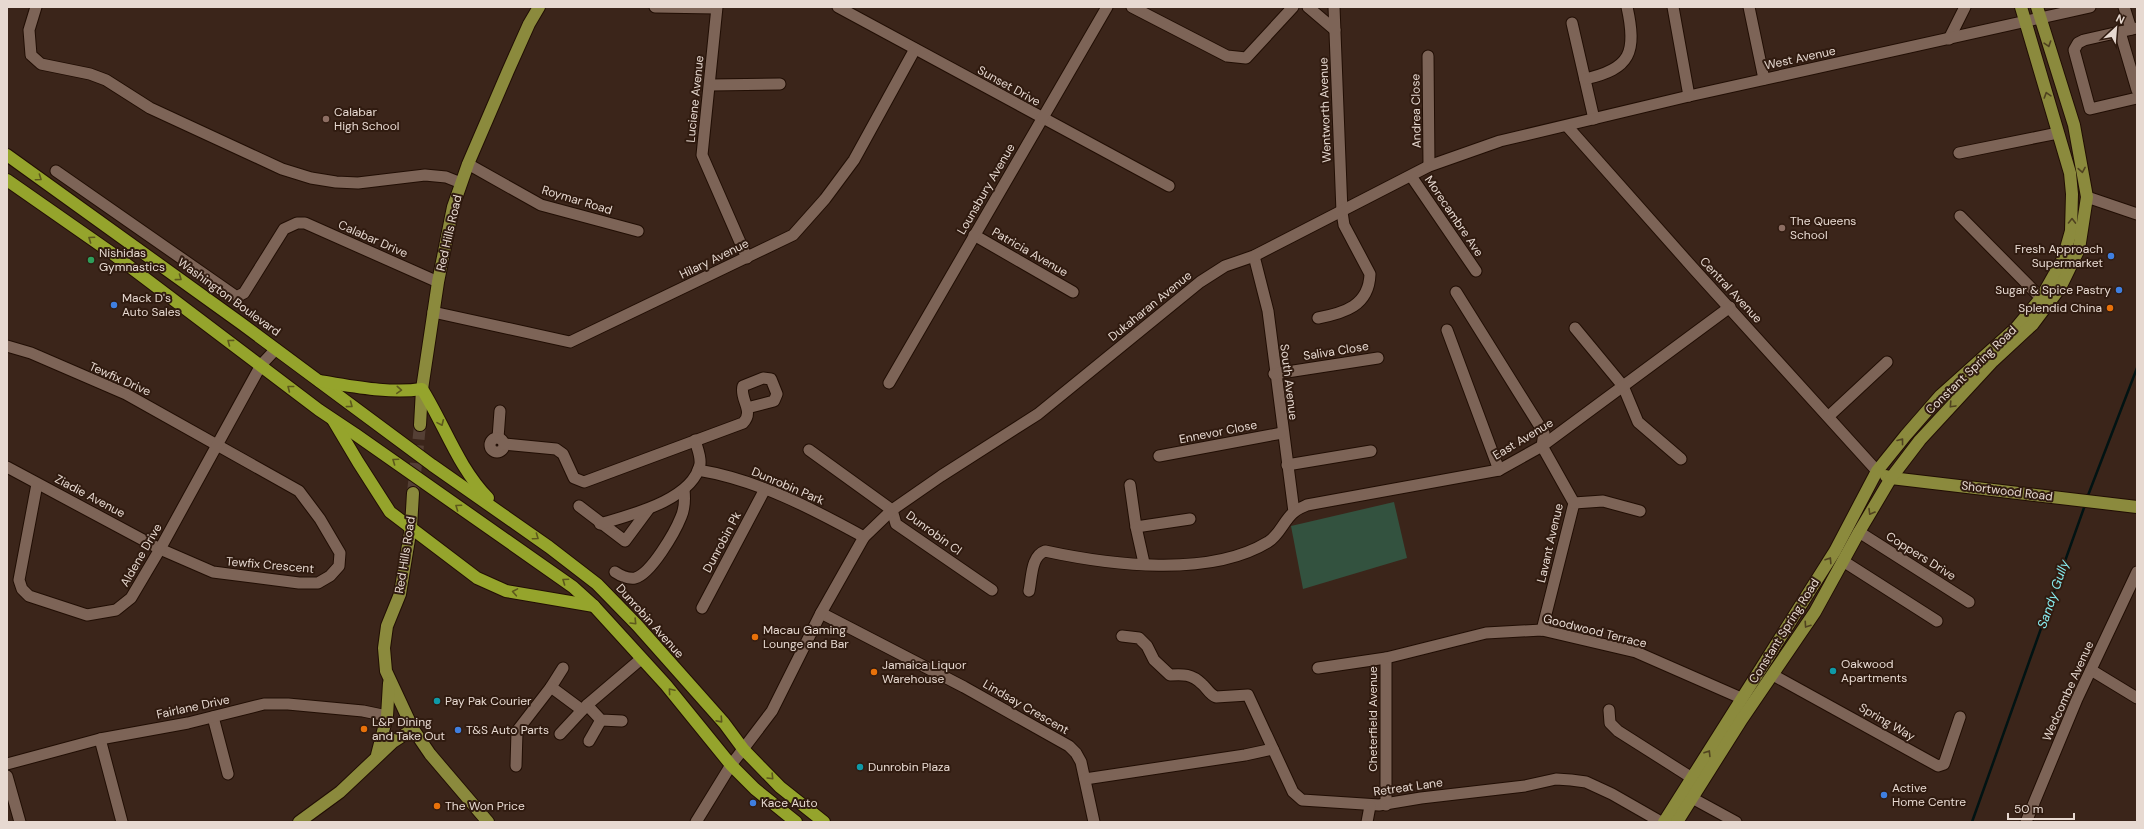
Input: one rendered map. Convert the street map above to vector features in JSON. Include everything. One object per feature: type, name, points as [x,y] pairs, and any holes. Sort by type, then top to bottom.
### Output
[{"type":"highway","name":"Washington Boulevard","points":[[7,155],[276,349],[432,465]]},
{"type":"highway","points":[[7,180],[112,254],[319,410],[573,587],[594,606],[666,685],[731,765],[755,789],[796,822]]},
{"type":"highway","points":[[319,381],[413,391],[422,389],[438,415],[452,448],[468,475],[504,515]]},
{"type":"highway","points":[[333,419],[390,512],[477,578],[506,591],[594,606]]},
{"type":"highway","name":"Dunrobin Avenue","points":[[432,465],[549,546],[597,584],[724,723],[744,750],[780,787],[824,822]]},
{"type":"main road","name":"Red Hills Road","points":[[420,426],[422,389],[433,312],[453,207],[468,164],[529,24],[539,7]]},
{"type":"main road","name":"Constant Spring Road","points":[[1664,822],[1835,551],[1877,471],[1940,396],[2016,328],[2041,298],[2063,259],[2072,231],[2072,194],[2070,172],[2021,7]]},
{"type":"main road","name":"Constant Spring Road","points":[[1677,822],[1815,612],[1858,532],[1891,478],[1920,440],[1993,361],[2034,324],[2060,288],[2079,249],[2087,197],[2074,125],[2037,7]]},
{"type":"main road","name":"Shortwood Road","points":[[1877,471],[1891,478],[2137,507]]},
{"type":"main road","name":"Red Hills Road","points":[[413,493],[411,527],[407,538],[400,594],[387,626],[385,641],[386,672],[413,729],[430,754],[488,822]]},
{"type":"main road","points":[[377,756],[387,716],[390,682]]},
{"type":"main road","points":[[387,716],[402,707]]},
{"type":"main road","points":[[387,716],[390,724],[400,735]]},
{"type":"main road","points":[[299,822],[340,792],[400,735],[413,729]]},
{"type":"street","points":[[36,7],[29,30],[31,55],[41,64],[90,74],[106,80],[150,108],[282,169],[311,178],[336,182],[358,183],[425,175],[446,177],[461,183]]},
{"type":"street","points":[[655,7],[717,8]]},
{"type":"street","name":"Sunset Drive","points":[[838,7],[1041,119],[1169,186]]},
{"type":"street","name":"Lounsbury Avenue","points":[[888,383],[1107,7]]},
{"type":"street","points":[[1132,7],[1227,56],[1246,58],[1293,7]]},
{"type":"street","points":[[1308,7],[1335,30]]},
{"type":"street","name":"Wentworth Avenue","points":[[1318,318],[1344,313],[1353,308],[1361,300],[1370,281],[1370,274],[1344,225],[1342,212],[1334,7]]},
{"type":"street","points":[[1585,79],[1607,73],[1622,65],[1625,60],[1630,46],[1627,7]]},
{"type":"street","points":[[1673,7],[1689,96]]},
{"type":"street","points":[[1749,7],[1764,79]]},
{"type":"street","points":[[1949,39],[1965,7]]},
{"type":"street","name":"West Avenue","points":[[1567,126],[1689,96],[2090,7]]},
{"type":"street","points":[[2124,7],[2130,30],[2137,90]]},
{"type":"street","name":"Luciene Avenue","points":[[717,8],[702,155],[747,258]]},
{"type":"street","points":[[1572,23],[1594,119]]},
{"type":"street","points":[[2130,30],[2084,40],[2078,43],[2074,50],[2090,109],[2137,98]]},
{"type":"street","name":"Hilary Avenue","points":[[433,312],[570,342],[793,235],[825,199],[854,160],[915,49]]},
{"type":"street","name":"Andrea Close","points":[[1428,56],[1430,166]]},
{"type":"street","points":[[710,85],[780,84]]},
{"type":"street","name":"Dukaharan Avenue","points":[[821,613],[864,537],[892,510],[941,476],[1038,414],[1200,282],[1225,266],[1254,256],[1430,166],[1500,141],[1567,126]]},
{"type":"street","name":"Central Avenue","points":[[1567,126],[1877,471]]},
{"type":"street","points":[[1958,153],[2058,133]]},
{"type":"street","name":"Roymar Road","points":[[468,164],[541,205],[638,231]]},
{"type":"street","name":"Calabar Drive","points":[[56,171],[231,294],[238,296],[244,293],[284,229],[297,223],[304,223],[438,282]]},
{"type":"street","name":"Morecambre Ave","points":[[1411,176],[1476,271]]},
{"type":"street","points":[[2087,197],[2137,214]]},
{"type":"street","points":[[1960,216],[2041,298]]},
{"type":"street","name":"Patricia Avenue","points":[[974,236],[1073,292]]},
{"type":"street","name":"South Avenue","points":[[1254,256],[1268,311],[1274,374],[1294,512]]},
{"type":"street","points":[[1456,292],[1544,433],[1542,446]]},
{"type":"street","name":"East Avenue","points":[[1294,512],[1307,505],[1499,470],[1542,446],[1730,307]]},
{"type":"street","points":[[1575,328],[1624,386],[1638,422],[1681,459]]},
{"type":"street","points":[[1447,330],[1499,470]]},
{"type":"street","name":"Tewfix Drive","points":[[7,346],[31,353],[126,394],[218,444]]},
{"type":"street","name":"Aldene Drive","points":[[37,484],[19,580],[22,589],[29,596],[87,615],[116,610],[131,598],[160,549],[261,365],[276,349]]},
{"type":"street","name":"Saliva Close","points":[[1274,374],[1378,358]]},
{"type":"street","points":[[1829,416],[1887,362]]},
{"type":"street","points":[[500,411],[501,441],[560,451],[574,478],[580,482],[743,423],[748,416],[747,408]]},
{"type":"street","name":"Ennevor Close","points":[[1159,456],[1282,433]]},
{"type":"street","points":[[600,524],[648,510],[684,490],[698,470],[700,454],[695,440]]},
{"type":"street","name":"Tewfix Crescent","points":[[160,549],[213,572],[299,583],[318,583],[330,576],[339,566],[340,553],[320,519],[299,491],[218,444]]},
{"type":"street","name":"Lavant Avenue","points":[[1542,446],[1574,503],[1542,630]]},
{"type":"street","name":"Dunrobin Cl","points":[[809,450],[892,510],[896,524],[992,590]]},
{"type":"street","points":[[1287,465],[1371,451]]},
{"type":"street","name":"Ziadie Avenue","points":[[7,467],[160,549]]},
{"type":"street","name":"Dunrobin Park","points":[[698,470],[719,474],[765,489],[823,514],[864,537]]},
{"type":"street","points":[[1130,485],[1136,527],[1144,564]]},
{"type":"street","name":"Dunrobin Pk","points":[[702,608],[765,489]]},
{"type":"street","points":[[615,572],[622,577],[636,578],[650,567],[671,537],[682,516],[685,503],[684,490]]},
{"type":"street","points":[[1574,503],[1603,501],[1640,512]]},
{"type":"street","points":[[578,506],[600,524],[625,540],[648,510]]},
{"type":"street","points":[[1029,591],[1035,558],[1039,553],[1045,551],[1105,562],[1195,565],[1237,557],[1270,542],[1294,512]]},
{"type":"street","points":[[1136,527],[1190,519]]},
{"type":"street","name":"Coppers Drive","points":[[1858,532],[1969,602]]},
{"type":"street","points":[[1843,561],[1938,621]]},
{"type":"street","name":"Wedcombe Avenue","points":[[2026,822],[2090,670],[2137,572]]},
{"type":"street","points":[[696,822],[731,765],[744,750],[772,710],[821,613]]},
{"type":"street","name":"Lindsay Crescent","points":[[821,613],[964,687],[1069,746],[1076,753],[1081,762],[1094,822]]},
{"type":"street","name":"Goodwood Terrace","points":[[1318,668],[1386,658],[1486,633],[1542,630],[1636,652],[1741,698]]},
{"type":"street","name":"Retreat Lane","points":[[1122,636],[1139,638],[1147,646],[1154,660],[1170,675],[1187,674],[1202,684],[1211,695],[1216,697],[1248,694],[1293,792],[1302,800],[1370,806],[1386,805],[1421,798],[1526,786],[1556,779],[1586,782],[1612,794],[1661,822]]},
{"type":"street","name":"Cheterfield Avenue","points":[[1386,658],[1386,805]]},
{"type":"street","points":[[560,734],[585,707],[641,659]]},
{"type":"street","points":[[516,766],[517,731],[563,668]]},
{"type":"street","points":[[2090,670],[2137,698]]},
{"type":"street","name":"Spring Way","points":[[1773,675],[1938,766],[1944,764],[1960,717]]},
{"type":"street","points":[[550,687],[585,707],[602,720],[622,721]]},
{"type":"street","name":"Fairlane Drive","points":[[7,764],[100,739],[213,717],[264,704],[276,703],[363,711],[387,716]]},
{"type":"street","points":[[1609,710],[1610,723],[1618,731],[1692,778]]},
{"type":"street","points":[[213,717],[228,774]]},
{"type":"street","points":[[589,741],[602,720]]},
{"type":"street","points":[[100,739],[122,822]]},
{"type":"street","points":[[1085,779],[1237,756],[1273,749]]},
{"type":"street","points":[[7,776],[20,822]]},
{"type":"street","points":[[1692,798],[1736,822]]},
{"type":"street","points":[[1367,822],[1370,806]]},
{"type":"green space","points":[[1394,502],[1407,558],[1303,589],[1291,526]]},
{"type":"waterway","name":"Sandy Gully","points":[[2087,498],[2137,368]]},
{"type":"waterway","name":"Sandy Gully","points":[[1972,822],[2085,505]]},
{"type":"tunnel","points":[[413,493],[420,425]]},
{"type":"place","name":"Calabar High School","points":[[326,119]]},
{"type":"place","name":"The Queens School","points":[[1782,228]]},
{"type":"place","name":"Fresh Approach Supermarket","points":[[2111,256]]},
{"type":"place","name":"Nishidas Gymnastics","points":[[91,260]]},
{"type":"place","name":"Sugar & Spice Pastry","points":[[2119,290]]},
{"type":"place","name":"Mack D's Auto Sales","points":[[114,305]]},
{"type":"place","name":"Splendid China","points":[[2110,308]]},
{"type":"place","name":"Macau Gaming Lounge and Bar","points":[[755,637]]},
{"type":"place","name":"Oakwood Apartments","points":[[1833,671]]},
{"type":"place","name":"Jamaica Liquor Warehouse","points":[[874,672]]},
{"type":"place","name":"Pay Pak Courier","points":[[437,701]]},
{"type":"place","name":"L&P Dining and Take Out","points":[[364,729]]},
{"type":"place","name":"T&S Auto Parts","points":[[458,730]]},
{"type":"place","name":"Dunrobin Plaza","points":[[860,767]]},
{"type":"place","name":"Active Home Centre","points":[[1884,795]]},
{"type":"place","name":"Kace Auto","points":[[753,803]]},
{"type":"place","name":"The Won Price","points":[[437,806]]}]
